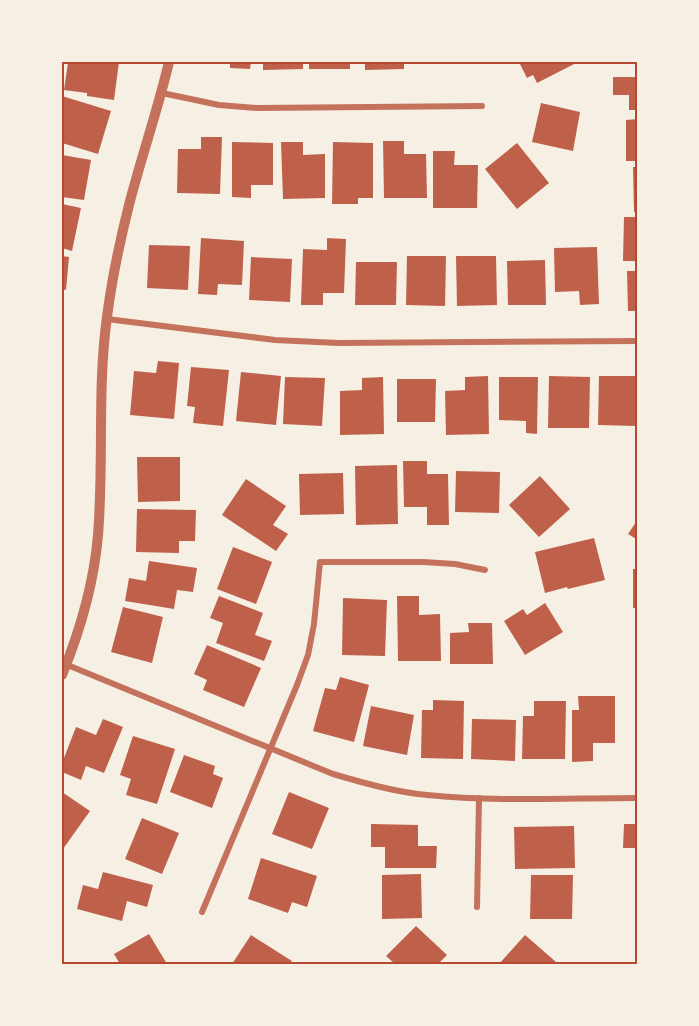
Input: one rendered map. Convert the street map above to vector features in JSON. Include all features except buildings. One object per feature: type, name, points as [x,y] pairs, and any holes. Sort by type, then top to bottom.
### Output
[{"type":"street","points":[[169,62],[130,201],[106,319],[101,389],[98,537],[89,592],[76,638],[63,667],[333,774],[379,787],[426,795],[479,798],[638,798]]},
{"type":"street","points":[[162,93],[219,105],[257,108],[482,106]]},
{"type":"street","points":[[106,319],[275,340],[338,343],[638,341]]},
{"type":"street","points":[[202,912],[308,655],[314,624],[320,562],[423,562],[455,564],[485,570]]},
{"type":"street","points":[[477,907],[479,798]]}]
